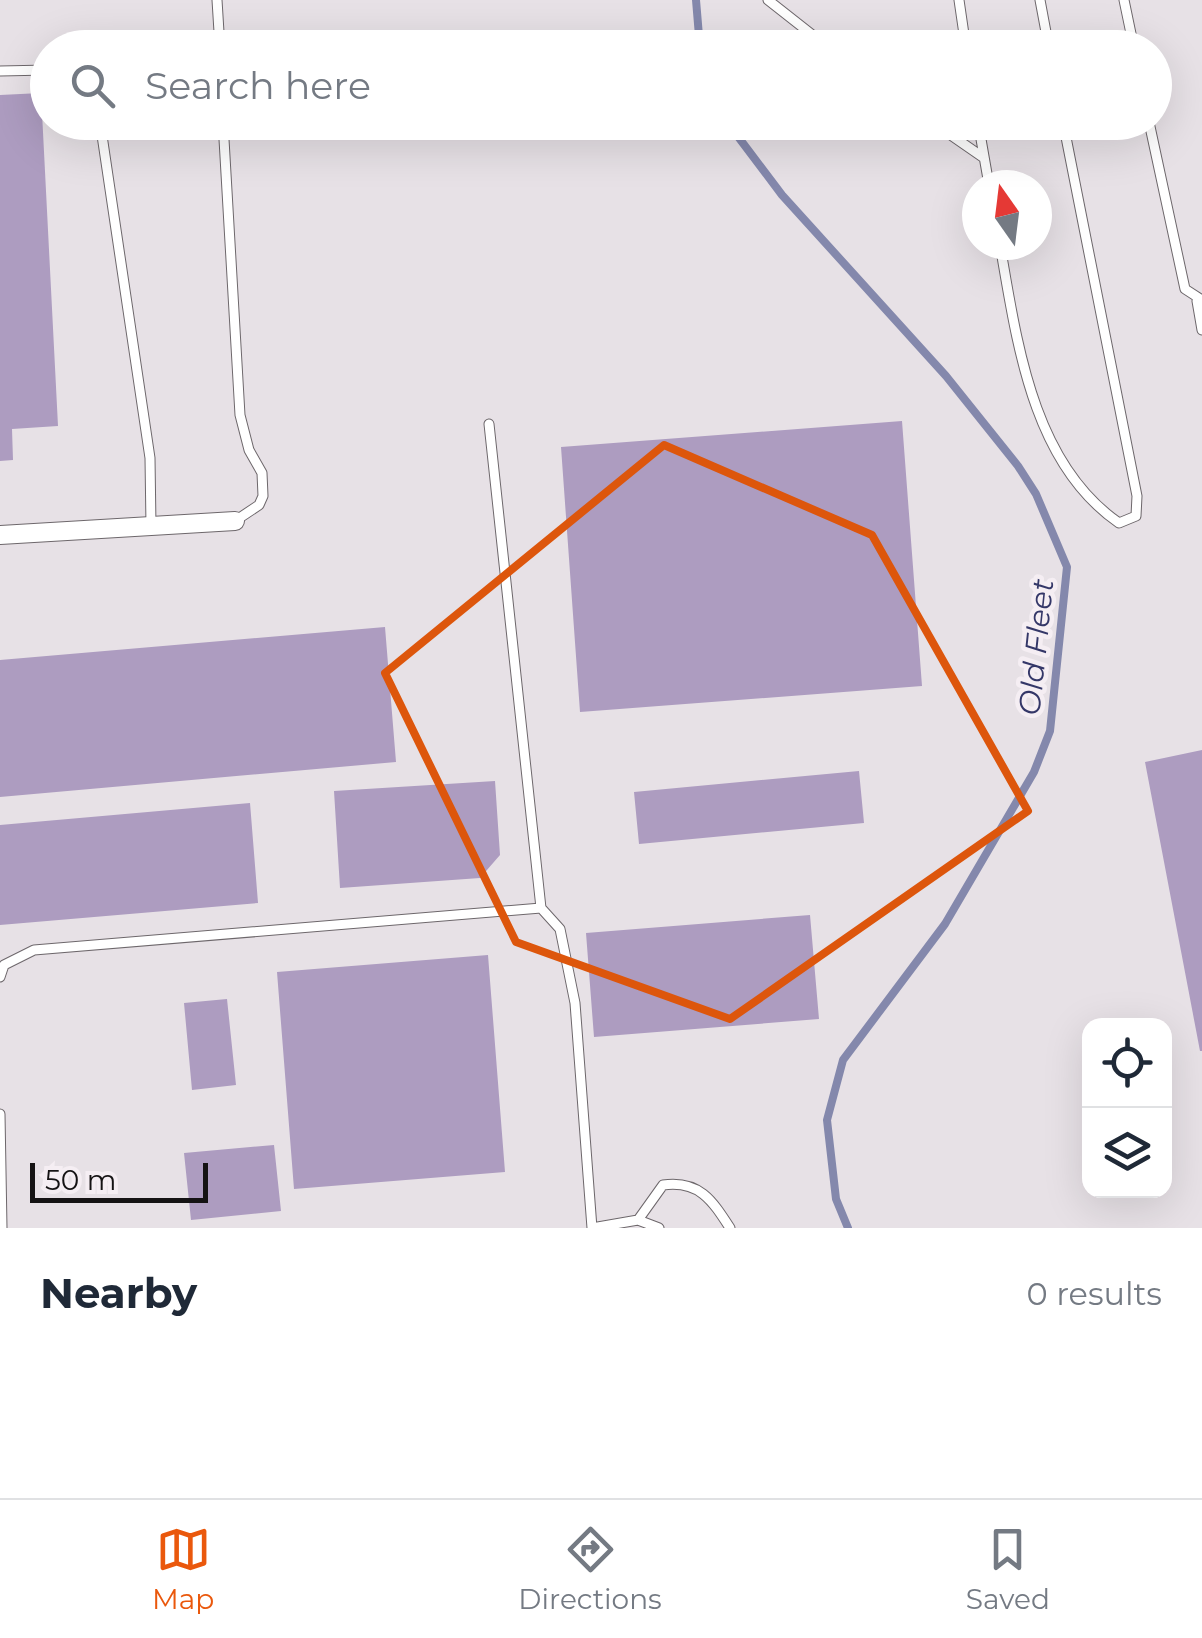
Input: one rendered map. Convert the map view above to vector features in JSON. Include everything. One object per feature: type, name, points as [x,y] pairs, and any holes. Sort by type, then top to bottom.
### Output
[{"type":"street","points":[[0,535],[235,521]]},
{"type":"lane","points":[[217,0],[219,30]]},
{"type":"lane","points":[[768,0],[806,30]]},
{"type":"lane","points":[[959,0],[963,30]]},
{"type":"lane","points":[[1040,0],[1046,30]]},
{"type":"lane","points":[[1124,0],[1130,30]]},
{"type":"lane","points":[[0,71],[30,70]]},
{"type":"lane","points":[[103,140],[150,458],[151,527]]},
{"type":"lane","points":[[224,140],[240,415],[263,488],[259,505],[235,521]]},
{"type":"lane","points":[[958,140],[984,158]]},
{"type":"lane","points":[[981,140],[986,170]]},
{"type":"lane","points":[[1003,260],[1040,419],[1092,504],[1120,523],[1136,516],[1137,496],[1067,140]]},
{"type":"lane","points":[[1153,140],[1176,255],[1185,288],[1200,301],[1202,330]]},
{"type":"lane","points":[[489,424],[542,908],[560,929],[575,1003],[592,1228],[638,1220],[659,1228]]},
{"type":"lane","points":[[0,977],[4,965],[34,950],[542,908]]},
{"type":"lane","points":[[0,1114],[2,1228]]},
{"type":"lane","points":[[638,1220],[663,1186],[680,1183],[708,1194],[730,1228]]},
{"type":"highlighted area","points":[[664,445],[872,535],[1028,811],[730,1019],[516,942],[385,673]]},
{"type":"building","points":[[30,94],[30,140],[43,140],[58,426],[12,429],[13,460],[0,461],[0,95]]},
{"type":"building","points":[[902,421],[922,686],[580,712],[561,447]]},
{"type":"building","points":[[385,627],[396,762],[0,797],[0,660]]},
{"type":"building","points":[[1202,750],[1202,1051],[1200,1051],[1145,762]]},
{"type":"building","points":[[859,771],[864,823],[639,844],[634,792]]},
{"type":"building","points":[[495,781],[500,855],[480,878],[340,888],[334,791]]},
{"type":"building","points":[[250,803],[258,903],[0,925],[0,825]]},
{"type":"building","points":[[810,915],[819,1019],[594,1037],[586,933]]},
{"type":"building","points":[[488,955],[505,1172],[294,1189],[277,972]]},
{"type":"building","points":[[227,999],[236,1085],[192,1090],[184,1003]]},
{"type":"building","points":[[274,1145],[281,1211],[191,1220],[184,1153]]},
{"type":"waterway","name":"Old Fleet","points":[[696,0],[698,30]]},
{"type":"waterway","name":"Old Fleet","points":[[741,140],[782,195],[946,376],[1018,466],[1036,494],[1067,567],[1050,731],[1034,772],[945,924],[843,1060],[827,1120],[836,1199],[848,1228]]}]
